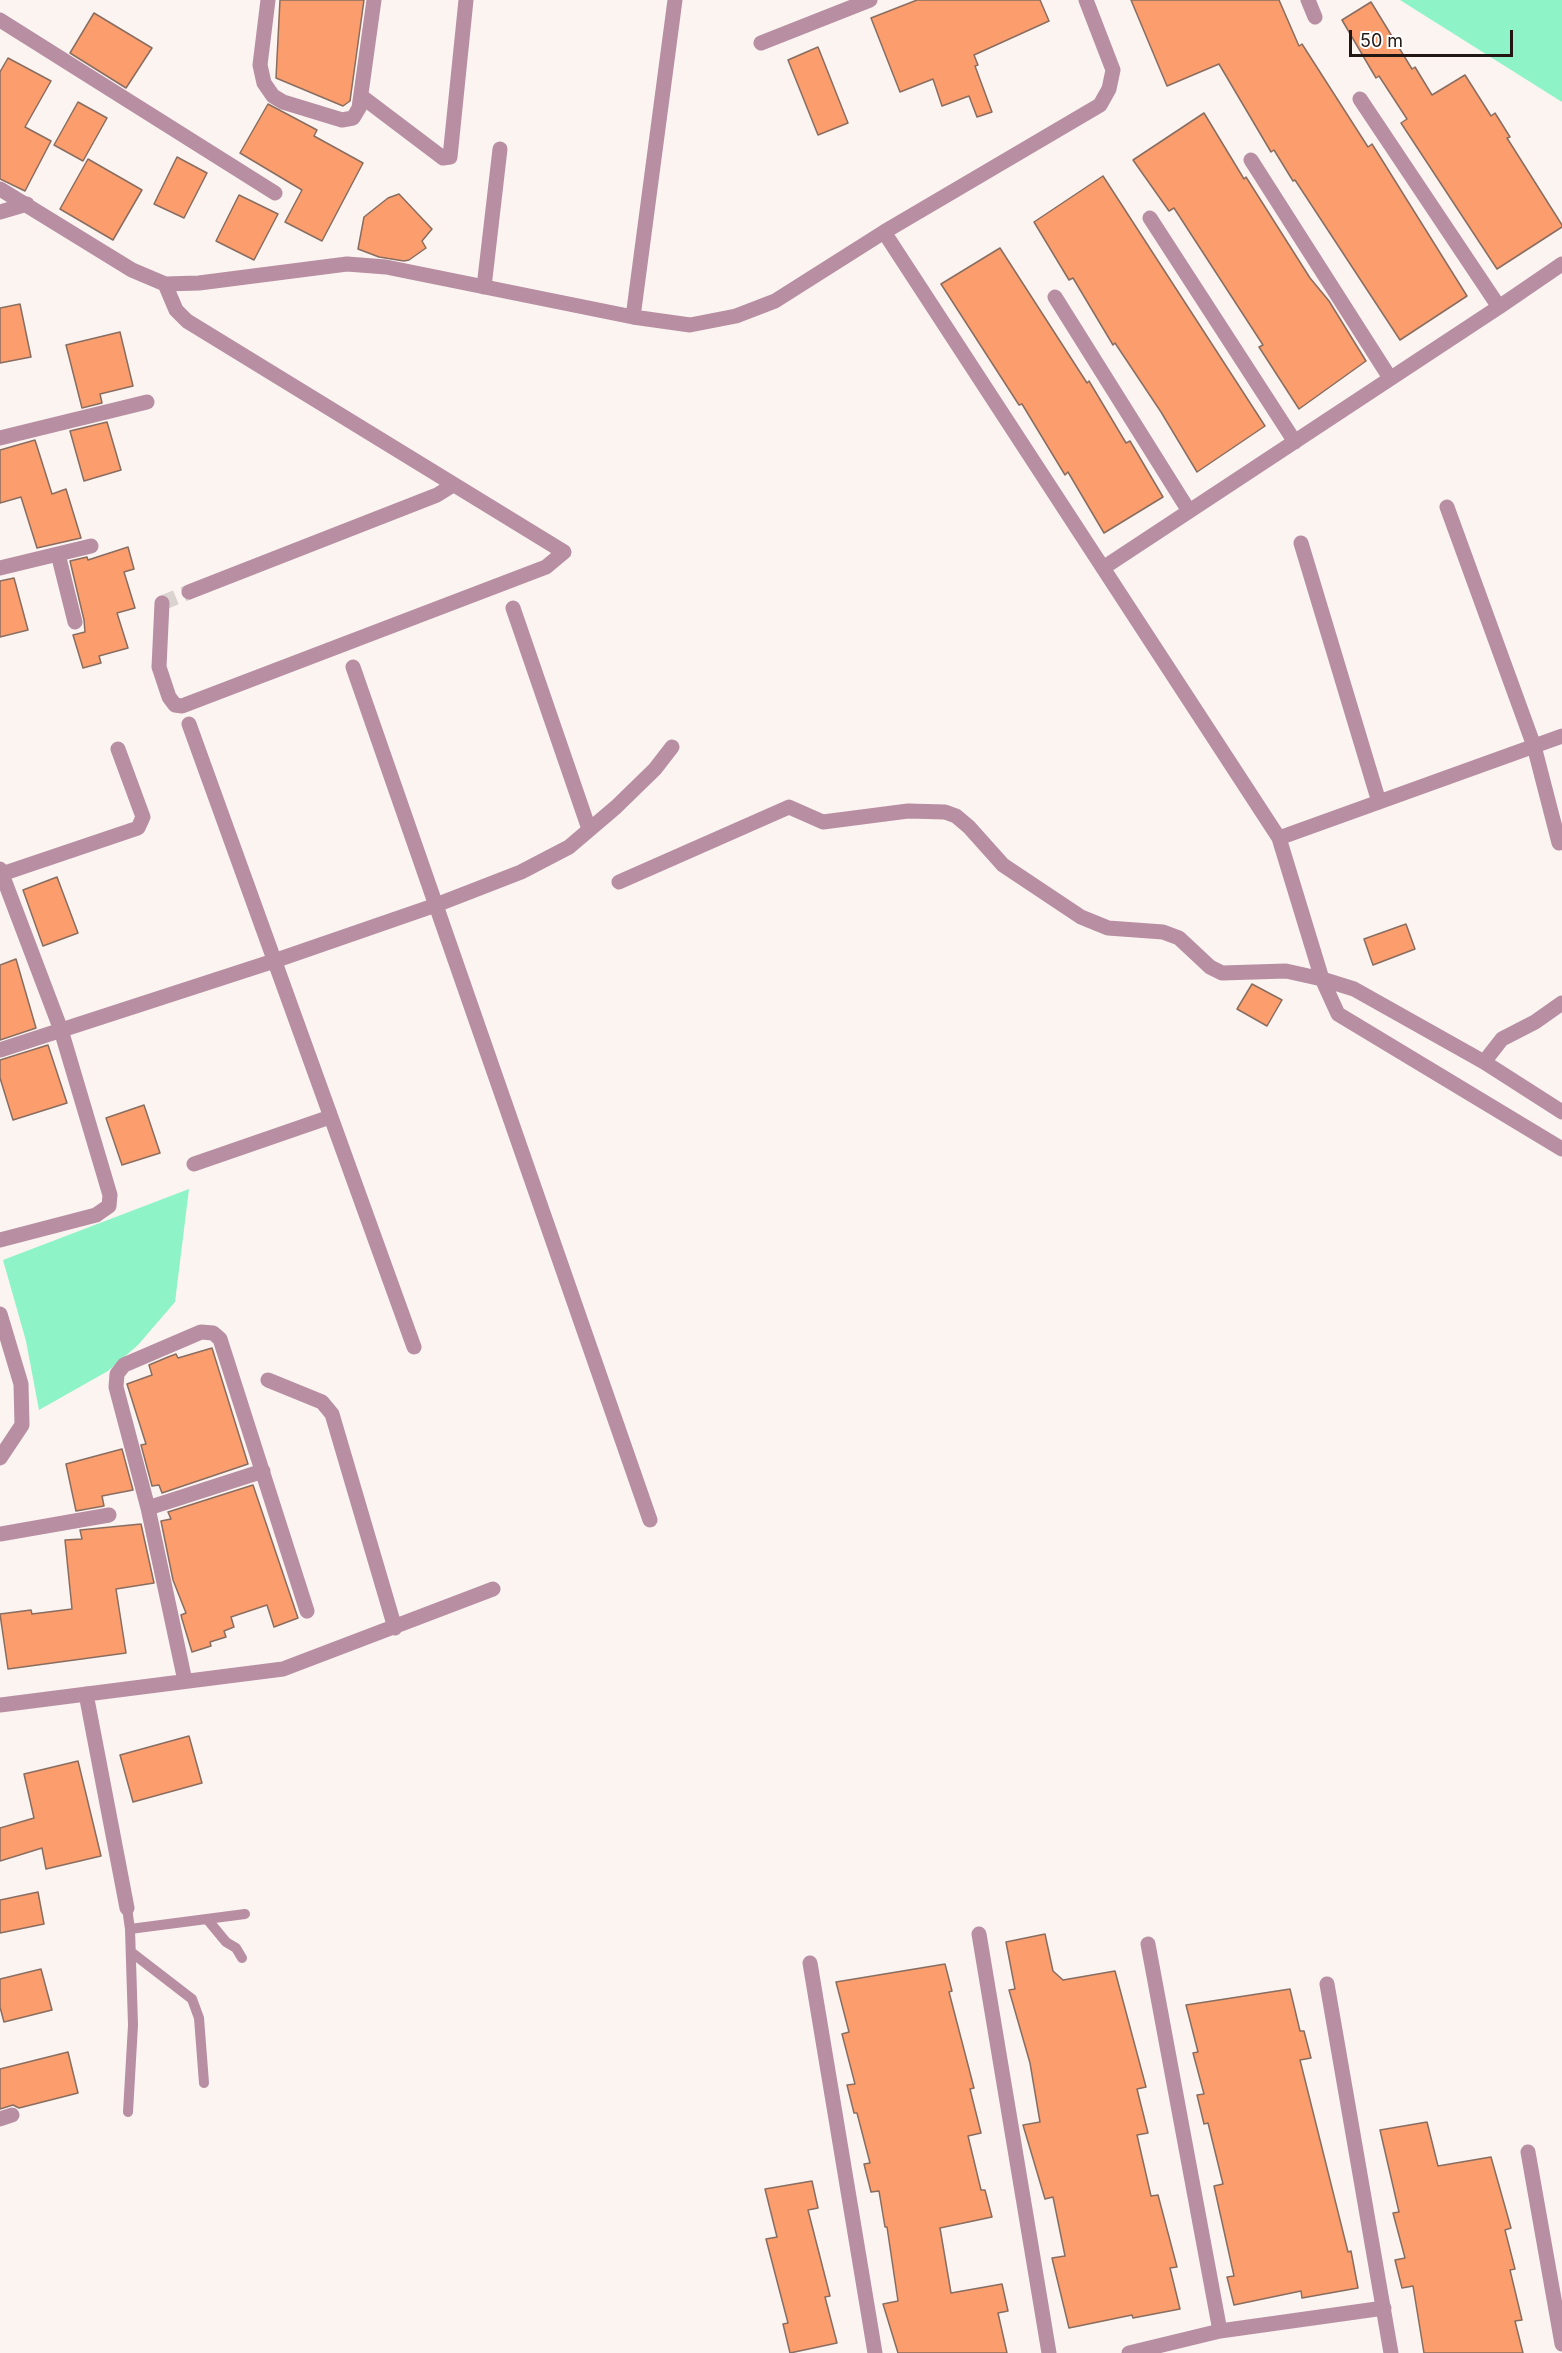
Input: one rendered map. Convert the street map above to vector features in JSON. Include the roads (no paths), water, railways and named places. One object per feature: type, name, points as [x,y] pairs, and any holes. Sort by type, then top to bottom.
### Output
[{"type":"street","points":[[268,0],[260,65],[264,83],[273,96],[283,102],[342,120],[352,118],[359,108],[374,0]]},
{"type":"street","points":[[361,96],[443,158],[450,157],[466,0]]},
{"type":"street","points":[[633,317],[675,0]]},
{"type":"street","points":[[761,43],[870,0]]},
{"type":"street","points":[[0,189],[132,270],[165,284],[199,283],[347,264],[386,267],[633,317],[690,325],[736,316],[775,301],[884,232],[1100,105],[1109,89],[1113,70],[1086,0]]},
{"type":"street","points":[[1308,0],[1315,17]]},
{"type":"street","points":[[0,20],[275,193]]},
{"type":"street","points":[[1360,99],[1498,307]]},
{"type":"street","points":[[484,287],[500,149]]},
{"type":"street","points":[[1251,160],[1390,378]]},
{"type":"street","points":[[0,212],[27,204]]},
{"type":"street","points":[[1150,218],[1295,442]]},
{"type":"street","points":[[884,232],[1279,838],[1322,979],[1338,1014],[1562,1149]]},
{"type":"street","points":[[1103,568],[1562,264]]},
{"type":"street","points":[[162,603],[159,667],[169,698],[175,705],[182,706],[546,567],[564,552],[187,321],[176,310],[165,284]]},
{"type":"street","points":[[1055,297],[1189,512]]},
{"type":"street","points":[[0,437],[147,402]]},
{"type":"street","points":[[189,592],[437,495],[453,485]]},
{"type":"street","points":[[1447,507],[1534,746],[1559,843]]},
{"type":"street","points":[[1301,543],[1379,802]]},
{"type":"street","points":[[0,568],[92,546]]},
{"type":"street","points":[[58,554],[75,622]]},
{"type":"street","points":[[513,608],[589,829]]},
{"type":"street","points":[[353,667],[650,1520]]},
{"type":"street","points":[[189,724],[414,1347]]},
{"type":"street","points":[[1279,838],[1562,736]]},
{"type":"street","points":[[0,1050],[274,961],[436,905],[521,872],[569,847],[655,769],[672,747]]},
{"type":"street","points":[[0,1240],[96,1215],[109,1206],[110,1195],[105,1173],[61,1030],[1,871],[138,828],[142,817],[118,749]]},
{"type":"street","points":[[619,882],[789,807],[822,822],[908,811],[945,812],[956,816],[969,827],[1003,865],[1081,917],[1108,928],[1163,932],[1179,938],[1210,967],[1222,974],[1286,971],[1354,989],[1484,1062],[1562,1112]]},
{"type":"street","points":[[1484,1062],[1502,1039],[1535,1022],[1562,1004]]},
{"type":"street","points":[[194,1164],[330,1117]]},
{"type":"street","points":[[0,1314],[21,1384],[22,1425],[0,1458]]},
{"type":"street","points":[[185,1682],[148,1508],[116,1387],[117,1374],[124,1365],[201,1332],[213,1333],[220,1339],[307,1611]]},
{"type":"street","points":[[268,1380],[322,1401],[332,1414],[395,1628]]},
{"type":"street","points":[[148,1508],[263,1471]]},
{"type":"street","points":[[0,1534],[109,1515]]},
{"type":"street","points":[[0,1705],[283,1669],[493,1589]]},
{"type":"street","points":[[86,1694],[127,1908]]},
{"type":"street","points":[[980,1934],[1049,2353]]},
{"type":"street","points":[[1148,1944],[1220,2331]]},
{"type":"street","points":[[810,1963],[875,2353]]},
{"type":"street","points":[[1327,1984],[1391,2353]]},
{"type":"street","points":[[1528,2152],[1562,2344]]},
{"type":"street","points":[[1129,2353],[1220,2331],[1384,2308]]},
{"type":"lane","points":[[127,1908],[130,1929],[133,2025],[128,2112]]},
{"type":"lane","points":[[130,1929],[244,1914]]},
{"type":"lane","points":[[207,1919],[226,1942],[236,1948],[242,1958]]},
{"type":"lane","points":[[130,1952],[192,1999],[199,2018],[204,2083]]},
{"type":"tunnel","points":[[162,603],[189,592]]}]
